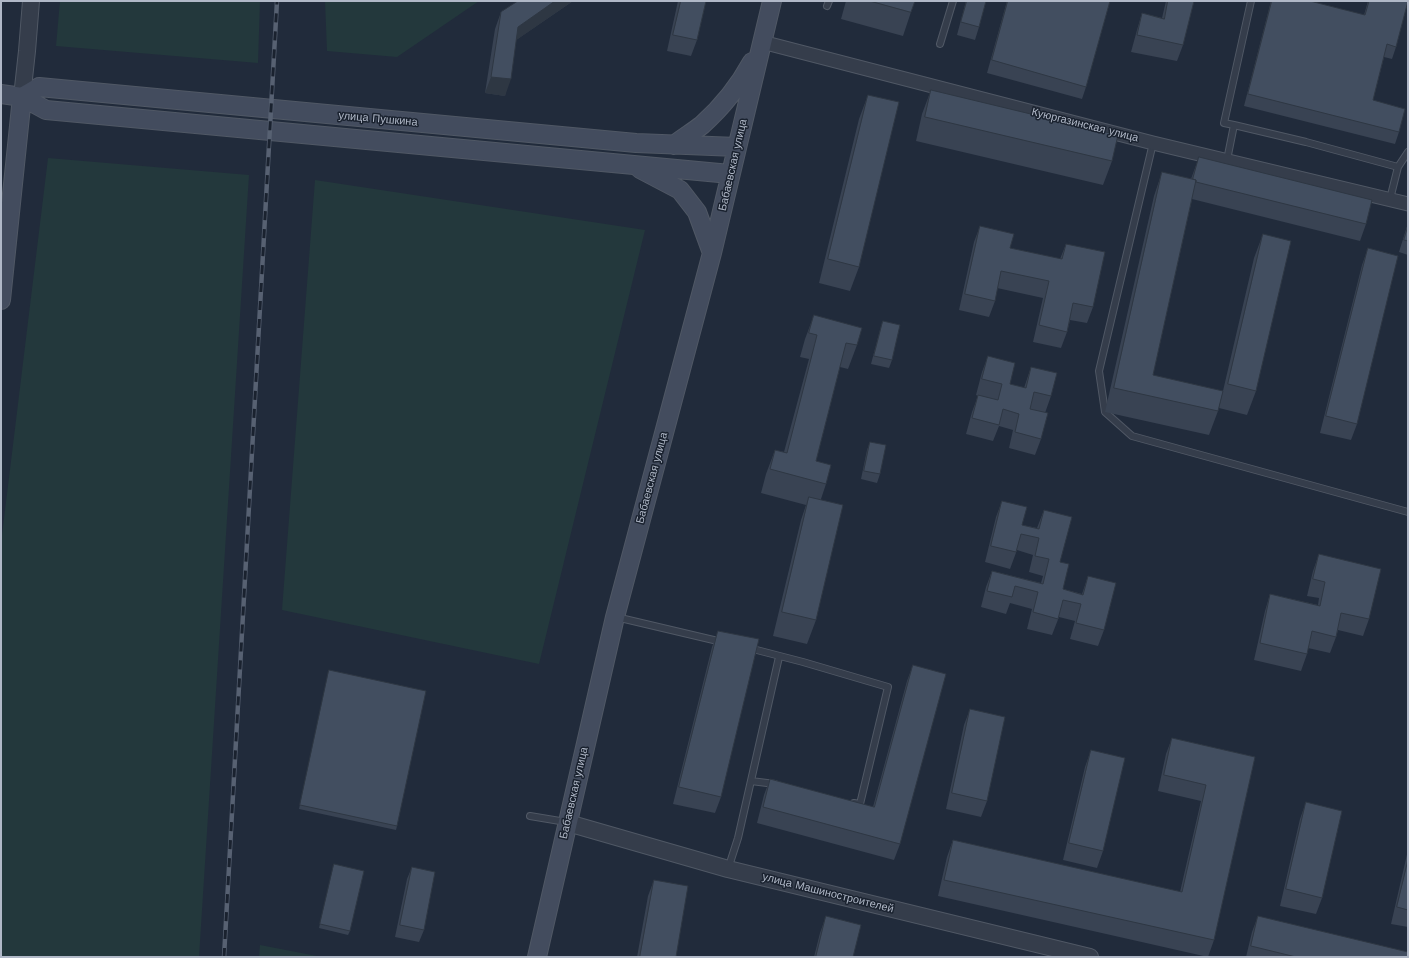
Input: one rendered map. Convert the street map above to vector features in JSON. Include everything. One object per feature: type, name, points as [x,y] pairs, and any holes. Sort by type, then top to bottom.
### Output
[{"type":"main road","name":"Бабаевская улица","points":[[537,957],[615,617],[712,252],[772,1]]},
{"type":"main road","points":[[674,145],[702,125],[725,101],[744,77],[762,42]]},
{"type":"main road","name":"улица Пушкина","points":[[22,97],[39,87],[636,143],[737,147]]},
{"type":"main road","name":"улица Пушкина","points":[[1,94],[22,97],[46,110],[730,174]]},
{"type":"main road","points":[[1,300],[22,97]]},
{"type":"main road","points":[[632,165],[680,190],[698,212],[712,252]]},
{"type":"street","points":[[22,97],[31,1]]},
{"type":"street","name":"Куюргазинская улица","points":[[762,42],[1153,143],[1408,204]]},
{"type":"street","name":"улица Машиностроителей","points":[[568,823],[728,869],[1090,957]]},
{"type":"lane","points":[[940,44],[953,1]]},
{"type":"lane","points":[[1251,1],[1224,122],[1398,167]]},
{"type":"lane","points":[[1227,160],[1234,125]]},
{"type":"lane","points":[[1153,143],[1100,371],[1105,412],[1132,436],[1408,512]]},
{"type":"lane","points":[[1390,199],[1398,167],[1408,152]]},
{"type":"lane","points":[[615,617],[732,644]]},
{"type":"lane","points":[[739,646],[803,662],[888,687],[860,804],[845,800]]},
{"type":"lane","points":[[728,869],[738,838],[779,657]]},
{"type":"lane","points":[[751,781],[780,784]]},
{"type":"lane","points":[[530,816],[568,823]]},
{"type":"green space","points":[[60,1],[260,1],[258,63],[56,46]]},
{"type":"green space","points":[[325,1],[479,1],[397,57],[327,51]]},
{"type":"green space","points":[[48,158],[249,175],[199,957],[1,957],[1,543]]},
{"type":"green space","points":[[315,180],[645,230],[539,664],[282,610]]},
{"type":"green space","points":[[260,945],[322,957],[259,957]]},
{"type":"building","points":[[518,1],[555,1],[518,27],[511,79],[491,77],[501,12]]},
{"type":"building","points":[[681,1],[706,1],[697,40],[673,35]]},
{"type":"building","points":[[870,1],[915,1],[911,12]]},
{"type":"building","points":[[967,1],[986,1],[979,27],[961,22]]},
{"type":"building","points":[[1008,1],[1110,1],[1086,87],[992,60]]},
{"type":"building","points":[[1168,1],[1194,1],[1183,45],[1137,35],[1142,13],[1164,19]]},
{"type":"building","points":[[1272,1],[1310,1],[1365,15],[1369,1],[1408,1],[1396,47],[1387,44],[1373,100],[1405,109],[1399,132],[1248,94]]},
{"type":"building","points":[[931,90],[1118,135],[1112,161],[925,117]]},
{"type":"building","points":[[868,95],[899,102],[859,267],[828,259]]},
{"type":"building","points":[[1199,157],[1372,200],[1366,224],[1196,182],[1196,180],[1193,179]]},
{"type":"building","points":[[1162,172],[1196,180],[1153,375],[1223,391],[1218,411],[1114,388]]},
{"type":"building","points":[[980,226],[1014,234],[1010,248],[1062,259],[1066,244],[1105,252],[1093,307],[1073,303],[1067,332],[1039,325],[1049,281],[1001,271],[995,301],[965,294]]},
{"type":"building","points":[[1408,226],[1408,241],[1404,240]]},
{"type":"building","points":[[1263,234],[1291,241],[1256,391],[1228,384]]},
{"type":"building","points":[[1368,248],[1398,256],[1357,424],[1326,416]]},
{"type":"building","points":[[814,315],[862,328],[857,345],[846,343],[816,461],[831,465],[826,484],[770,469],[775,450],[787,453],[817,335],[809,333]]},
{"type":"building","points":[[883,321],[900,325],[892,360],[874,356]]},
{"type":"building","points":[[988,356],[1015,363],[1010,384],[1026,388],[1031,367],[1057,373],[1051,396],[1034,392],[1030,409],[1048,413],[1041,439],[1015,432],[1019,414],[1003,409],[999,425],[972,418],[978,395],[998,400],[1002,384],[982,379]]},
{"type":"building","points":[[870,442],[886,445],[880,474],[864,471]]},
{"type":"building","points":[[809,497],[843,505],[816,620],[782,612]]},
{"type":"building","points":[[1002,501],[1027,507],[1022,525],[1039,529],[1044,510],[1072,517],[1060,562],[1069,564],[1063,589],[1083,595],[1088,576],[1116,583],[1104,630],[1076,623],[1081,604],[1063,600],[1058,619],[1033,612],[1038,592],[1015,586],[1012,597],[987,591],[992,571],[1043,584],[1049,559],[1035,556],[1039,538],[1021,534],[1016,552],[991,546]]},
{"type":"building","points":[[1319,554],[1381,569],[1369,619],[1341,613],[1336,637],[1312,631],[1307,654],[1260,643],[1270,594],[1320,606],[1325,582],[1313,579]]},
{"type":"building","points":[[718,631],[759,639],[721,797],[679,787]]},
{"type":"building","points":[[913,665],[946,674],[900,844],[763,807],[770,779],[874,807]]},
{"type":"building","points":[[329,670],[426,691],[397,826],[300,805]]},
{"type":"building","points":[[970,709],[1005,717],[987,801],[952,793]]},
{"type":"building","points":[[1172,738],[1255,757],[1214,940],[944,880],[953,840],[1182,892],[1206,785],[1164,775]]},
{"type":"building","points":[[1091,750],[1125,758],[1103,851],[1069,843]]},
{"type":"building","points":[[1306,802],[1342,811],[1322,898],[1286,889]]},
{"type":"building","points":[[1408,860],[1408,910],[1397,907]]},
{"type":"building","points":[[334,864],[364,871],[350,931],[320,924]]},
{"type":"building","points":[[412,867],[435,872],[424,930],[400,925]]},
{"type":"building","points":[[654,880],[688,886],[676,957],[640,957]]},
{"type":"building","points":[[826,916],[861,925],[853,957],[816,957]]},
{"type":"building","points":[[1258,916],[1408,952],[1408,957],[1296,957],[1251,946]]},
{"type":"railway","points":[[224,957],[277,1]]}]
